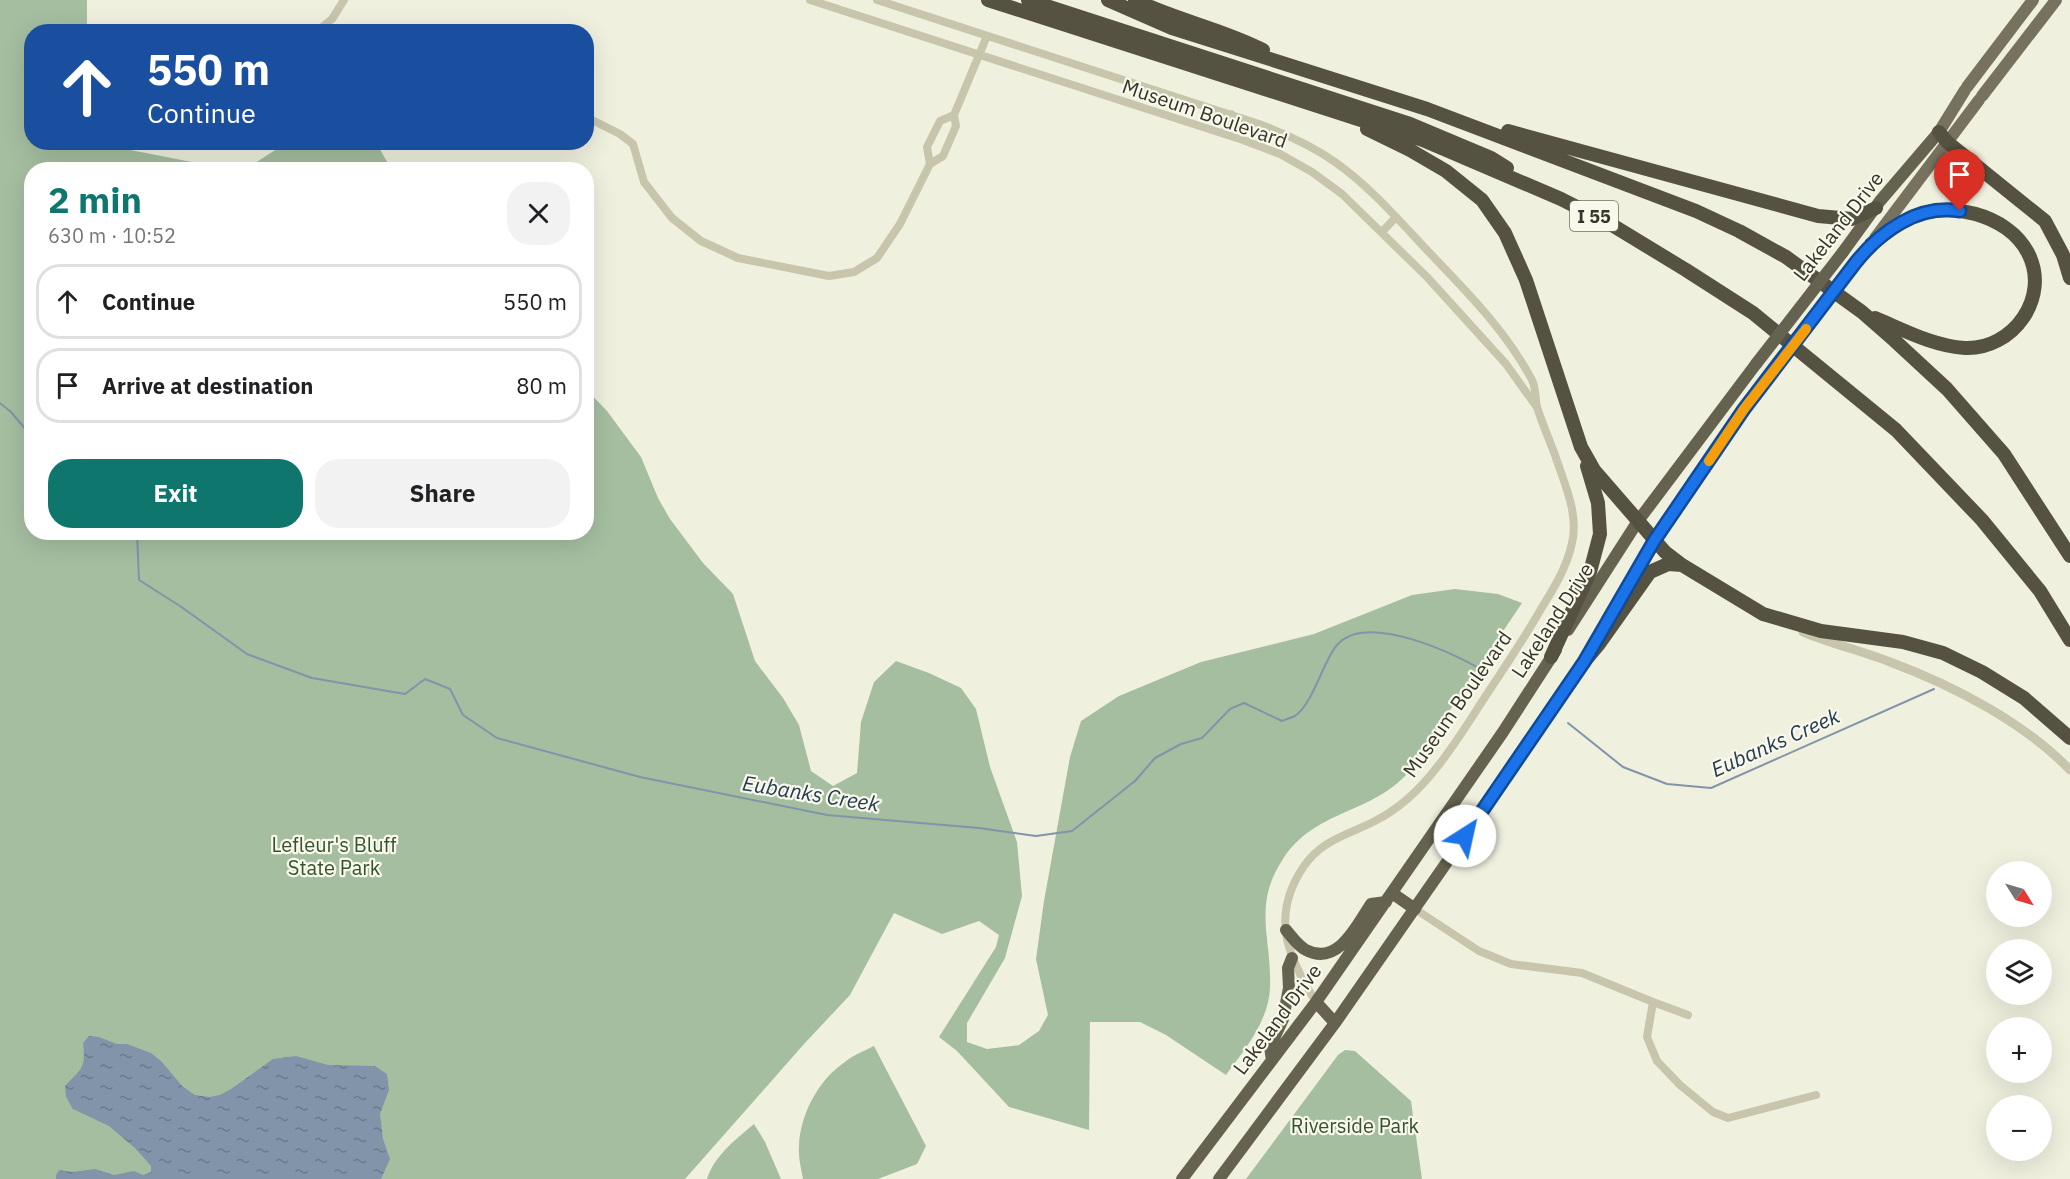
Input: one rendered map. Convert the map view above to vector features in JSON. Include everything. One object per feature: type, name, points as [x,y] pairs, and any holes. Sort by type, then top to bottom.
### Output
[{"type":"highway","name":"I 55","points":[[988,0],[1423,140],[1561,199],[1612,225],[1753,313],[1896,430],[1982,520],[2040,591],[2070,640]]},
{"type":"highway","points":[[1028,0],[1410,124],[1491,158],[1561,199]]},
{"type":"highway","name":"I 55","points":[[1108,0],[1172,28],[1427,109],[1696,211],[1786,257],[1862,312],[1947,389],[2004,454],[2070,556]]},
{"type":"highway","points":[[1135,0],[1174,16],[1239,37],[1294,66]]},
{"type":"highway","points":[[1325,109],[1410,150],[1446,171],[1482,200],[1505,233],[1526,280],[1598,503],[1600,534],[1590,572],[1551,657]]},
{"type":"highway","points":[[1427,109],[1818,216],[1852,219],[1876,208]]},
{"type":"highway","points":[[1943,137],[2045,220],[2070,278]]},
{"type":"highway","name":"Lakeland Drive","points":[[1182,1179],[1316,1002],[1389,897],[1503,732],[1638,520],[1876,208],[1943,137]]},
{"type":"highway","points":[[1862,312],[1944,346],[1968,348],[1990,344],[2010,335],[2022,319],[2033,296],[2035,276],[2029,255],[2018,238],[1995,222],[1972,213],[1948,209],[1927,212],[1908,219],[1870,244]]},
{"type":"highway","name":"Lakeland Drive","points":[[1219,1179],[1335,1023],[1584,662],[1654,541],[1744,409],[1870,244]]},
{"type":"highway","points":[[1581,447],[1594,470],[1654,541],[1682,565],[1763,614],[1821,631],[1903,642],[1943,653],[1982,672],[2024,698],[2070,738]]},
{"type":"highway","points":[[1584,662],[1650,572],[1668,564],[1682,565]]},
{"type":"highway","points":[[1286,930],[1306,951],[1324,954],[1336,951],[1371,904],[1389,897],[1415,909]]},
{"type":"highway","points":[[1272,1060],[1270,1047],[1283,1019],[1289,987],[1288,968],[1292,958]]},
{"type":"highway","points":[[1316,1002],[1335,1023]]},
{"type":"main road","name":"Lakeland Drive","points":[[1870,244],[1943,137],[1966,89],[2033,0]]},
{"type":"main road","name":"Lakeland Drive","points":[[1943,137],[1980,98],[2056,0]]},
{"type":"street","points":[[326,24],[332,19],[344,0]]},
{"type":"street","name":"Museum Boulevard","points":[[810,0],[1280,154],[1312,172],[1342,194],[1382,232],[1506,364],[1537,406]]},
{"type":"street","name":"Museum Boulevard","points":[[877,0],[1231,114],[1297,138],[1333,160],[1362,183],[1396,217],[1498,327],[1534,383],[1537,406],[1572,506],[1573,540],[1567,562],[1518,649],[1420,789],[1398,807],[1375,821],[1340,835],[1319,849],[1305,865],[1292,888],[1285,915],[1287,944],[1297,972],[1316,1002]]},
{"type":"street","points":[[594,121],[620,134],[633,144],[645,182],[672,218],[701,241],[738,258],[830,276],[854,272],[876,258],[900,224],[930,164],[943,156],[956,126],[954,115],[987,36]]},
{"type":"street","points":[[1224,134],[1231,114]]},
{"type":"street","points":[[930,164],[927,147],[940,121],[954,115]]},
{"type":"street","points":[[1382,232],[1396,217]]},
{"type":"street","points":[[1763,614],[1806,633],[1891,662],[1955,690],[1995,712],[2030,736],[2057,756],[2070,770]]},
{"type":"street","points":[[1415,909],[1479,951],[1511,964],[1581,973],[1688,1015]]},
{"type":"street","points":[[1653,1002],[1647,1036],[1657,1061],[1680,1085],[1713,1112],[1728,1119],[1816,1095]]},
{"type":"green space","name":"Lefleur's Bluff State Park","points":[[0,0],[87,0],[87,24],[24,24],[24,150],[130,150],[192,162],[24,162],[24,540],[594,540],[594,397],[641,457],[658,498],[670,519],[703,563],[733,594],[755,661],[783,698],[799,725],[811,771],[833,786],[857,773],[861,722],[874,682],[896,661],[961,688],[976,709],[990,767],[1017,842],[1022,896],[1005,958],[967,1023],[967,1042],[987,1049],[1019,1045],[1039,1031],[1048,1015],[1036,959],[1070,757],[1081,721],[1119,696],[1201,662],[1314,634],[1412,595],[1455,589],[1498,594],[1522,603],[1422,755],[1405,776],[1375,798],[1310,831],[1283,859],[1268,892],[1266,907],[1270,969],[1269,999],[1255,1034],[1226,1075],[1166,1035],[1140,1022],[1090,1022],[1089,1130],[1009,1107],[957,1051],[939,1037],[996,947],[999,935],[979,921],[942,934],[894,913],[850,995],[685,1179],[0,1179]]},
{"type":"green space","points":[[275,150],[380,150],[387,162],[257,162]]},
{"type":"green space","points":[[874,1046],[926,1146],[917,1164],[878,1179],[803,1179],[799,1154],[800,1134],[812,1099],[835,1070],[852,1057]]},
{"type":"green space","name":"Riverside Park","points":[[1345,1050],[1355,1051],[1411,1101],[1422,1179],[1246,1179],[1338,1055]]},
{"type":"green space","points":[[754,1124],[765,1142],[781,1179],[707,1179],[720,1155]]},
{"type":"water","points":[[89,1036],[117,1044],[127,1044],[151,1053],[183,1087],[195,1095],[209,1097],[220,1095],[231,1089],[273,1059],[296,1056],[328,1065],[375,1066],[387,1074],[389,1090],[380,1114],[383,1139],[390,1159],[381,1179],[56,1179],[59,1170],[72,1172],[95,1169],[114,1175],[134,1171],[143,1175],[151,1172],[151,1166],[135,1148],[109,1126],[73,1109],[66,1097],[65,1086],[82,1067],[83,1043]]},
{"type":"waterway","name":"Eubanks Creek","points":[[0,403],[24,427]]},
{"type":"waterway","name":"Eubanks Creek","points":[[137,540],[139,580],[247,654],[312,678],[405,694],[425,679],[450,689],[463,715],[497,738],[640,777],[827,815],[979,828],[1036,836],[1072,831],[1135,781],[1155,758],[1181,744],[1202,738],[1230,709],[1244,703],[1282,721],[1295,716],[1313,692],[1332,652],[1337,645],[1351,636],[1368,632],[1412,639],[1455,656],[1487,673]]},
{"type":"waterway","name":"Eubanks Creek","points":[[1568,723],[1623,767],[1667,784],[1711,788],[1934,689]]},
{"type":"slow traffic","points":[[1709,461],[1744,409],[1806,329]]},
{"type":"route","points":[[1465,836],[1584,662],[1654,541],[1744,409],[1870,244],[1908,219],[1927,212],[1948,209],[1960,211]]}]
